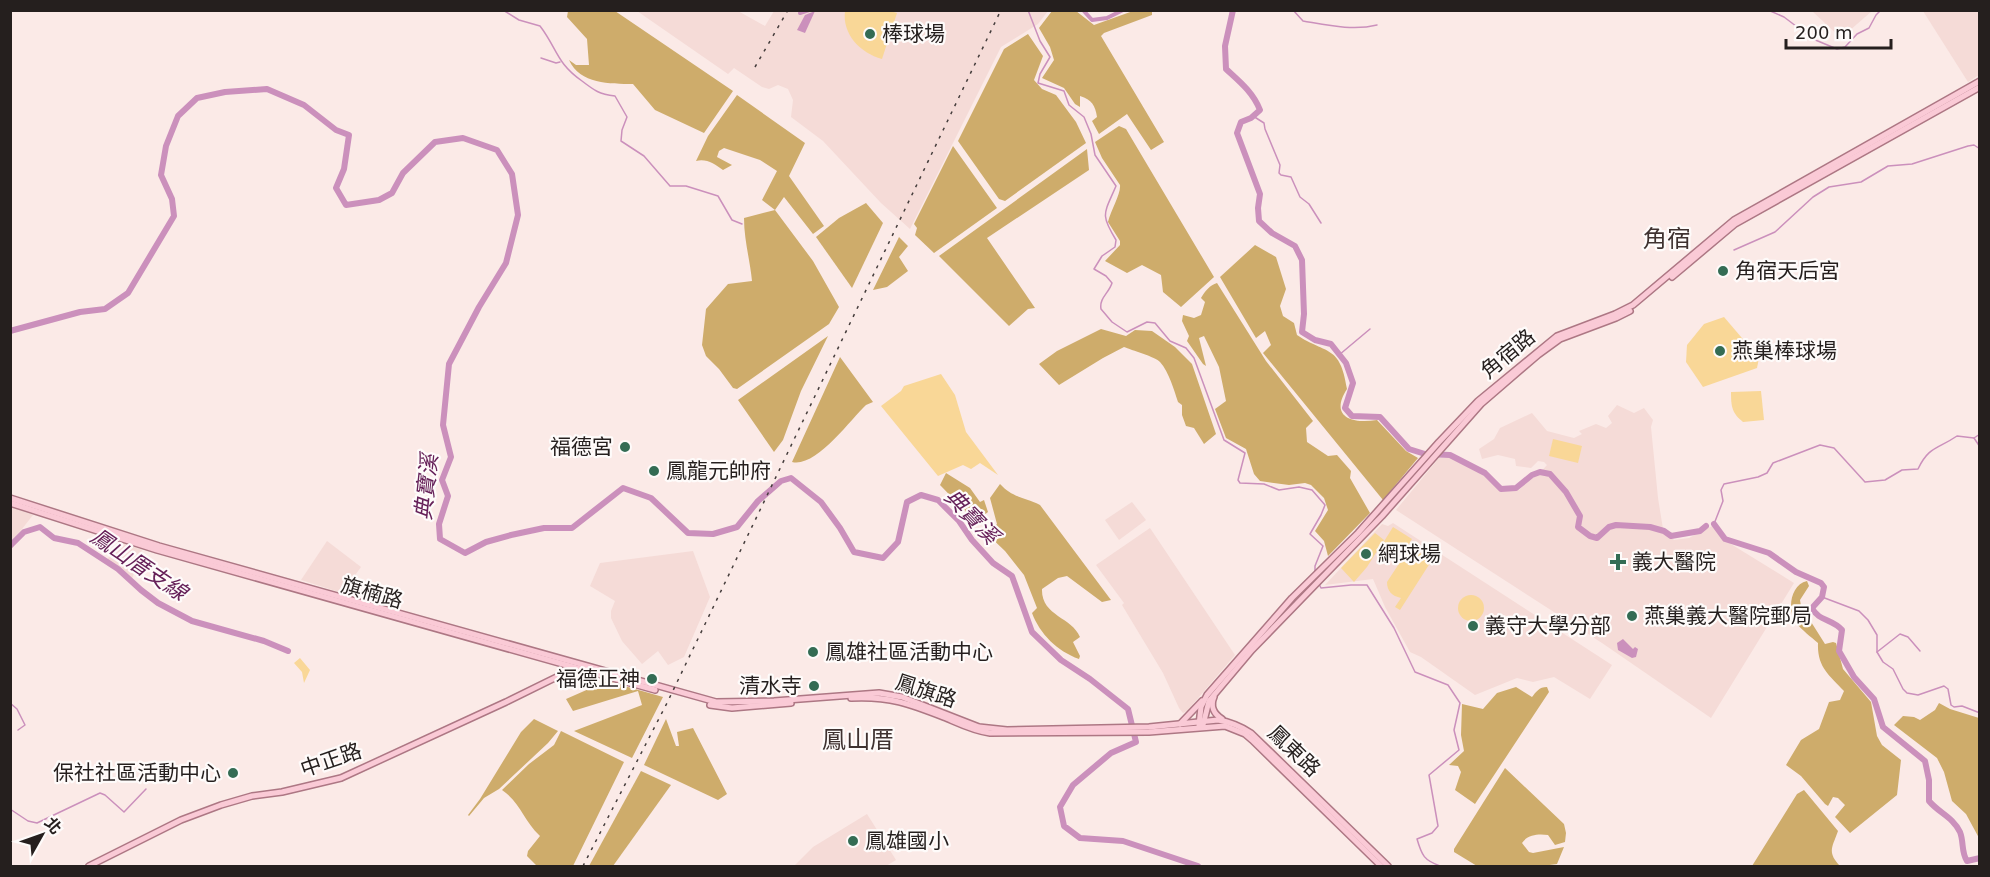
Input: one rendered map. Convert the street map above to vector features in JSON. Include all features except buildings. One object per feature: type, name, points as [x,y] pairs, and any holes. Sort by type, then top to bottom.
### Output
[{"type":"main road","points":[[1930,113],[1980,81]]},
{"type":"main road","points":[[1930,113],[1980,87]]},
{"type":"main road","name":"角宿路","points":[[1201,724],[1201,707],[1208,695],[1269,623],[1326,569],[1481,404],[1538,355],[1560,339],[1626,313],[1735,224],[1930,113]]},
{"type":"main road","name":"角宿路","points":[[1427,460],[1433,448],[1478,401],[1557,336],[1624,310],[1641,299],[1734,220],[1930,113]]},
{"type":"main road","name":"旗楠路","points":[[10,498],[159,546],[706,704],[726,707]]},
{"type":"main road","name":"旗楠路","points":[[10,503],[167,553],[575,666],[716,702]]},
{"type":"main road","name":"角宿路","points":[[1201,724],[1207,704],[1217,690],[1313,581]]},
{"type":"main road","name":"中正路","points":[[89,867],[181,819],[252,796],[282,792],[341,778],[575,666]]},
{"type":"main road","points":[[1217,690],[1212,701],[1213,708],[1217,716],[1227,721]]},
{"type":"main road","name":"鳳旗路","points":[[716,702],[733,704],[879,693],[902,697],[974,725],[993,729],[1125,730]]},
{"type":"main road","points":[[1180,724],[1208,695]]},
{"type":"main road","name":"鳳旗路","points":[[726,707],[876,697],[899,700],[982,732],[1008,734],[1125,730]]},
{"type":"main road","name":"鳳東路","points":[[1149,729],[1227,721],[1240,726],[1257,738],[1388,867]]},
{"type":"main road","name":"鳳東路","points":[[1149,729],[1180,724],[1201,724],[1226,726],[1245,734],[1381,867]]},
{"type":"main road","points":[[1125,730],[1149,729]]},
{"type":"shaded area","points":[[568,11],[615,11],[733,91],[704,133],[655,110],[633,84],[606,83],[588,78],[580,74],[569,60],[576,65],[589,65],[587,39],[567,17]]},
{"type":"shaded area","points":[[637,11],[738,11],[765,26],[774,11],[1048,11],[1038,24],[1001,47],[910,229],[881,203],[823,141],[791,117],[793,100],[788,89],[778,85],[769,89],[762,87],[734,68],[728,74]]},
{"type":"shaded area","points":[[815,11],[805,33],[797,30],[805,15]]},
{"type":"shaded area","name":"棒球場","points":[[845,11],[897,13],[882,59],[867,52],[854,41],[846,27]]},
{"type":"shaded area","points":[[1052,11],[1076,11],[1094,25],[1133,11],[1152,11],[1152,15],[1101,36],[1164,142],[1151,150],[1127,114],[1099,134],[1092,121],[1097,117],[1090,101],[1080,96],[1080,107],[1075,104],[1064,88],[1042,78],[1054,60],[1050,47],[1039,28]]},
{"type":"shaded area","points":[[1812,11],[1872,11],[1841,38]]},
{"type":"shaded area","points":[[1923,11],[1979,11],[1979,75],[1968,82]]},
{"type":"shaded area","points":[[1028,34],[1043,56],[1034,80],[1042,89],[1056,95],[1076,122],[1086,143],[1005,201],[999,199],[958,141],[1004,49]]},
{"type":"shaded area","points":[[737,95],[805,143],[789,176],[824,226],[813,234],[784,197],[775,210],[762,200],[777,171],[760,160],[724,148],[719,151],[717,157],[732,165],[723,170],[707,161],[696,161],[708,136]]},
{"type":"shaded area","points":[[1119,126],[1126,129],[1214,277],[1181,307],[1163,292],[1161,275],[1142,265],[1127,273],[1105,261],[1120,245],[1120,241],[1108,222],[1120,185],[1102,158],[1095,142]]},
{"type":"shaded area","points":[[953,146],[997,208],[934,253],[915,235],[917,228],[914,224]]},
{"type":"shaded area","points":[[1087,149],[1089,170],[987,238],[1035,308],[1028,309],[1009,326],[939,256]]},
{"type":"shaded area","points":[[866,203],[883,223],[852,288],[816,237],[839,218]]},
{"type":"shaded area","points":[[775,210],[813,261],[839,307],[829,324],[737,389],[733,388],[706,356],[702,345],[706,309],[728,284],[752,281],[744,218]]},
{"type":"shaded area","points":[[899,237],[908,246],[899,257],[908,271],[887,287],[873,290]]},
{"type":"shaded area","points":[[1255,245],[1276,257],[1286,289],[1280,306],[1283,316],[1294,323],[1297,335],[1331,353],[1340,364],[1347,389],[1342,399],[1342,412],[1359,421],[1377,420],[1406,451],[1418,458],[1383,500],[1263,353],[1271,345],[1265,331],[1256,338],[1220,277]]},
{"type":"shaded area","points":[[1217,283],[1266,361],[1313,421],[1306,428],[1307,442],[1328,456],[1337,455],[1351,471],[1350,478],[1370,513],[1328,556],[1324,541],[1315,531],[1328,510],[1324,498],[1311,485],[1305,483],[1289,485],[1260,481],[1254,474],[1246,449],[1226,438],[1215,409],[1226,401],[1219,367],[1204,336],[1199,338],[1206,366],[1203,364],[1187,341],[1189,336],[1182,321],[1183,315],[1194,318],[1201,315],[1205,302],[1201,298],[1212,285]]},
{"type":"shaded area","name":"燕巢棒球場","points":[[1724,317],[1759,358],[1757,368],[1703,387],[1686,362],[1687,345],[1704,324]]},
{"type":"shaded area","points":[[1101,329],[1126,336],[1135,330],[1152,331],[1175,347],[1192,364],[1216,434],[1204,444],[1194,428],[1186,426],[1182,415],[1182,405],[1178,402],[1166,371],[1158,360],[1149,356],[1124,347],[1059,385],[1039,364],[1057,351]]},
{"type":"shaded area","points":[[828,336],[801,391],[783,440],[774,452],[738,400]]},
{"type":"shaded area","points":[[840,357],[873,402],[866,405],[822,451],[801,462],[792,462]]},
{"type":"shaded area","points":[[941,374],[955,395],[966,432],[998,475],[980,463],[971,469],[963,465],[938,476],[881,406],[901,391],[904,386]]},
{"type":"shaded area","points":[[1761,391],[1764,420],[1743,422],[1736,416],[1733,409],[1731,392]]},
{"type":"shaded area","name":"義大醫院","points":[[1617,405],[1634,413],[1644,408],[1653,420],[1651,427],[1663,529],[1674,540],[1689,538],[1712,526],[1726,541],[1794,583],[1711,718],[1602,643],[1396,510],[1439,458],[1453,458],[1483,475],[1499,490],[1519,490],[1547,465],[1538,461],[1531,468],[1516,466],[1515,459],[1498,455],[1482,459],[1479,449],[1494,439],[1500,428],[1532,413],[1547,431],[1574,438],[1582,434],[1579,431],[1596,424],[1606,428],[1612,423],[1608,416]]},
{"type":"shaded area","points":[[1553,439],[1582,446],[1578,463],[1549,456]]},
{"type":"shaded area","points":[[946,473],[970,488],[980,502],[984,500],[988,512],[980,518],[971,517],[940,485]]},
{"type":"shaded area","points":[[1000,484],[1014,495],[1040,505],[1111,600],[1102,602],[1067,576],[1058,578],[1042,589],[1046,605],[1071,625],[1080,637],[1073,642],[1080,656],[1079,659],[1071,656],[1045,635],[1032,613],[1037,608],[1024,575],[1005,551],[984,531],[997,524],[990,498]]},
{"type":"shaded area","points":[[1132,502],[1146,520],[1119,540],[1105,520]]},
{"type":"shaded area","points":[[10,507],[33,515],[11,543]]},
{"type":"shaded area","name":"義守大學分部","points":[[1393,523],[1612,665],[1590,699],[1554,677],[1533,682],[1517,678],[1475,695],[1421,657],[1410,652],[1385,607],[1373,579],[1325,585],[1382,524],[1388,526]]},
{"type":"shaded area","points":[[1393,527],[1412,539],[1402,555],[1383,543]]},
{"type":"shaded area","points":[[1150,528],[1235,655],[1183,713],[1163,673],[1122,605],[1124,603],[1096,565]]},
{"type":"shaded area","name":"網球場","points":[[1375,533],[1384,540],[1367,567],[1354,582],[1341,568]]},
{"type":"shaded area","points":[[119,541],[142,550],[132,579],[107,560]]},
{"type":"shaded area","points":[[327,541],[361,567],[342,593],[301,580]]},
{"type":"shaded area","points":[[693,551],[710,597],[684,657],[668,665],[658,651],[642,664],[622,641],[611,618],[615,601],[590,586],[600,563]]},
{"type":"shaded area","points":[[1412,551],[1422,554],[1426,561],[1428,558],[1432,560],[1400,610],[1395,607],[1401,598],[1391,593],[1387,582],[1406,553]]},
{"type":"shaded area","points":[[1807,581],[1809,586],[1800,600],[1801,606],[1825,644],[1836,643],[1843,669],[1871,702],[1877,736],[1882,745],[1901,760],[1897,795],[1850,833],[1835,817],[1845,805],[1838,798],[1833,797],[1828,806],[1825,804],[1801,776],[1786,765],[1801,740],[1819,729],[1829,702],[1840,700],[1844,691],[1822,665],[1818,643],[1798,626],[1793,618],[1791,605],[1794,593],[1801,583]]},
{"type":"shaded area","points":[[1471,595],[1480,599],[1484,608],[1480,617],[1471,621],[1462,617],[1458,608],[1462,599]]},
{"type":"shaded area","points":[[1623,639],[1633,649],[1635,647],[1638,649],[1636,657],[1632,658],[1618,650],[1617,643]]},
{"type":"shaded area","points":[[300,658],[310,670],[304,683],[302,672],[294,663]]},
{"type":"shaded area","points":[[607,681],[663,697],[632,758],[574,731],[642,705],[638,691],[573,711],[566,699]]},
{"type":"shaded area","points":[[1516,687],[1532,697],[1542,688],[1547,687],[1549,692],[1475,804],[1455,790],[1461,772],[1458,766],[1449,765],[1464,751],[1461,735],[1462,704],[1483,709],[1497,693]]},
{"type":"shaded area","points":[[1939,703],[1979,718],[1979,838],[1966,814],[1952,801],[1944,772],[1937,758],[1894,725],[1903,716],[1920,720],[1935,710]]},
{"type":"shaded area","points":[[534,719],[558,731],[499,789],[484,798],[469,816],[521,732]]},
{"type":"shaded area","points":[[666,719],[676,746],[679,746],[677,732],[693,728],[727,794],[718,800],[644,765]]},
{"type":"shaded area","points":[[561,731],[624,762],[573,866],[537,866],[527,856],[528,851],[540,836],[514,800],[502,790],[529,764],[554,745]]},
{"type":"shaded area","points":[[1505,768],[1564,824],[1565,842],[1555,845],[1548,835],[1541,835],[1530,836],[1522,843],[1529,852],[1533,853],[1564,847],[1557,864],[1477,866],[1454,852]]},
{"type":"shaded area","points":[[641,771],[671,785],[613,866],[589,866]]},
{"type":"shaded area","points":[[1804,790],[1838,831],[1832,853],[1840,866],[1752,866],[1797,794]]},
{"type":"shaded area","name":"鳳雄國小","points":[[867,814],[896,860],[886,866],[794,866],[813,847]]},
{"type":"waterway","points":[[503,10],[519,20],[540,26],[573,74],[597,92],[615,96],[627,117],[621,141],[644,156],[670,186],[686,186],[718,196],[732,220],[742,224]]},
{"type":"waterway","points":[[800,13],[809,10]]},
{"type":"waterway","points":[[1028,10],[1040,41],[1050,57],[1040,74],[1038,83],[1064,91],[1069,105],[1084,117],[1091,134],[1095,155],[1116,186],[1106,214],[1108,225],[1116,240],[1115,247],[1102,256],[1094,269],[1106,276],[1112,283],[1101,302],[1101,309],[1112,322],[1127,332],[1147,322],[1155,323],[1170,341],[1186,348],[1194,358],[1224,440],[1245,453],[1238,480],[1240,483],[1264,484],[1279,490],[1299,487],[1312,490],[1325,505],[1310,534],[1323,546],[1315,571]]},
{"type":"waterway","points":[[1083,10],[1092,20],[1107,18],[1123,10]]},
{"type":"waterway","points":[[1233,10],[1225,46],[1226,69],[1250,92],[1260,110],[1251,118],[1241,122],[1237,133],[1260,194],[1259,221],[1272,233],[1295,246],[1302,260],[1304,314],[1302,332],[1315,340],[1331,344],[1346,363],[1353,383],[1345,408],[1352,416],[1380,417],[1409,449],[1425,454],[1450,455],[1485,473],[1501,489],[1516,488],[1532,475],[1540,472],[1550,474],[1566,492],[1580,516],[1578,527],[1590,536],[1597,538],[1609,527],[1616,525],[1650,527],[1664,531],[1671,536],[1700,531],[1706,526]]},
{"type":"waterway","points":[[1293,10],[1303,21],[1349,27],[1377,25]]},
{"type":"waterway","points":[[1768,10],[1784,17],[1813,39],[1837,49],[1845,47],[1857,34],[1869,28],[1881,10]]},
{"type":"waterway","points":[[541,58],[556,63],[560,62]]},
{"type":"waterway","name":"典寶溪","points":[[10,331],[80,312],[105,309],[128,293],[174,216],[172,199],[161,175],[166,146],[178,116],[197,98],[225,92],[267,89],[304,105],[336,130],[349,135],[344,169],[336,188],[346,205],[379,200],[392,193],[403,173],[435,142],[463,138],[497,150],[512,174],[518,215],[506,263],[479,307],[449,364],[443,425],[451,457],[442,480],[448,496],[439,524],[440,539],[465,553],[486,542],[511,535],[544,528],[572,528],[623,488],[651,498],[688,533],[713,534],[737,527],[758,501],[781,481],[791,478],[821,502],[854,552],[883,558],[898,542],[907,502],[921,495],[938,500],[959,521],[972,540],[993,563],[1012,576],[1032,632],[1061,660],[1128,709],[1136,742],[1111,753],[1073,785],[1060,807],[1064,826],[1080,838],[1123,841],[1198,866]]},
{"type":"waterway","points":[[1253,116],[1264,123],[1280,165],[1279,173],[1291,177],[1300,197],[1309,204],[1321,223]]},
{"type":"waterway","points":[[1734,250],[1775,232],[1813,197],[1829,187],[1861,182],[1888,166],[1912,164],[1968,146],[1974,145],[1980,149]]},
{"type":"waterway","points":[[1339,355],[1370,329]]},
{"type":"waterway","points":[[1714,524],[1723,501],[1721,490],[1724,484],[1758,477],[1767,473],[1773,463],[1820,445],[1834,448],[1865,482],[1885,480],[1902,470],[1918,469],[1930,452],[1957,436],[1974,438],[1980,434]]},
{"type":"waterway","points":[[1974,438],[1980,447]]},
{"type":"waterway","points":[[1714,524],[1725,539],[1769,553],[1796,572],[1821,583],[1824,587],[1822,597],[1812,608],[1818,615],[1842,630],[1839,651],[1854,677],[1874,699],[1883,727],[1925,761],[1929,780],[1929,801],[1957,827],[1967,861],[1980,858]]},
{"type":"waterway","name":"鳳山厝支線","points":[[10,546],[24,532],[40,527],[54,538],[78,543],[118,569],[158,603],[192,621],[264,641],[288,651]]},
{"type":"waterway","points":[[1319,584],[1321,588],[1367,585],[1394,628],[1415,672],[1448,685],[1460,703],[1454,730],[1459,750],[1429,775],[1438,826],[1432,833],[1417,839],[1424,857],[1440,866]]},
{"type":"waterway","points":[[1822,597],[1859,611],[1868,620],[1877,635],[1877,652],[1883,662],[1893,669],[1907,693],[1918,695],[1944,686],[1948,689],[1951,705],[1962,706],[1980,713]]},
{"type":"waterway","points":[[1877,652],[1900,634],[1908,637],[1920,651]]},
{"type":"waterway","points":[[10,703],[17,709],[25,725],[18,730]]},
{"type":"waterway","points":[[10,809],[28,821],[37,823],[100,793],[124,812],[146,789]]},
{"type":"railway","points":[[755,67],[788,10]]},
{"type":"railway","points":[[583,866],[667,703],[1001,10]]},
{"type":"place","name":"棒球場","points":[[870,34]]},
{"type":"place","name":"角宿天后宮","points":[[1723,271]]},
{"type":"place","name":"燕巢棒球場","points":[[1720,351]]},
{"type":"place","name":"福德宮","points":[[625,447]]},
{"type":"place","name":"鳳龍元帥府","points":[[654,471]]},
{"type":"place","name":"網球場","points":[[1366,554]]},
{"type":"place","name":"義大醫院","points":[[1618,562]]},
{"type":"place","name":"燕巢義大醫院郵局","points":[[1632,616]]},
{"type":"place","name":"義守大學分部","points":[[1473,626]]},
{"type":"place","name":"鳳雄社區活動中心","points":[[813,652]]},
{"type":"place","name":"福德正神","points":[[652,679]]},
{"type":"place","name":"清水寺","points":[[814,686]]},
{"type":"place","name":"保社社區活動中心","points":[[233,773]]},
{"type":"place","name":"鳳雄國小","points":[[853,841]]},
{"type":"district","name":"角宿","points":[[1667,239]]},
{"type":"district","name":"鳳山厝","points":[[858,740]]}]
